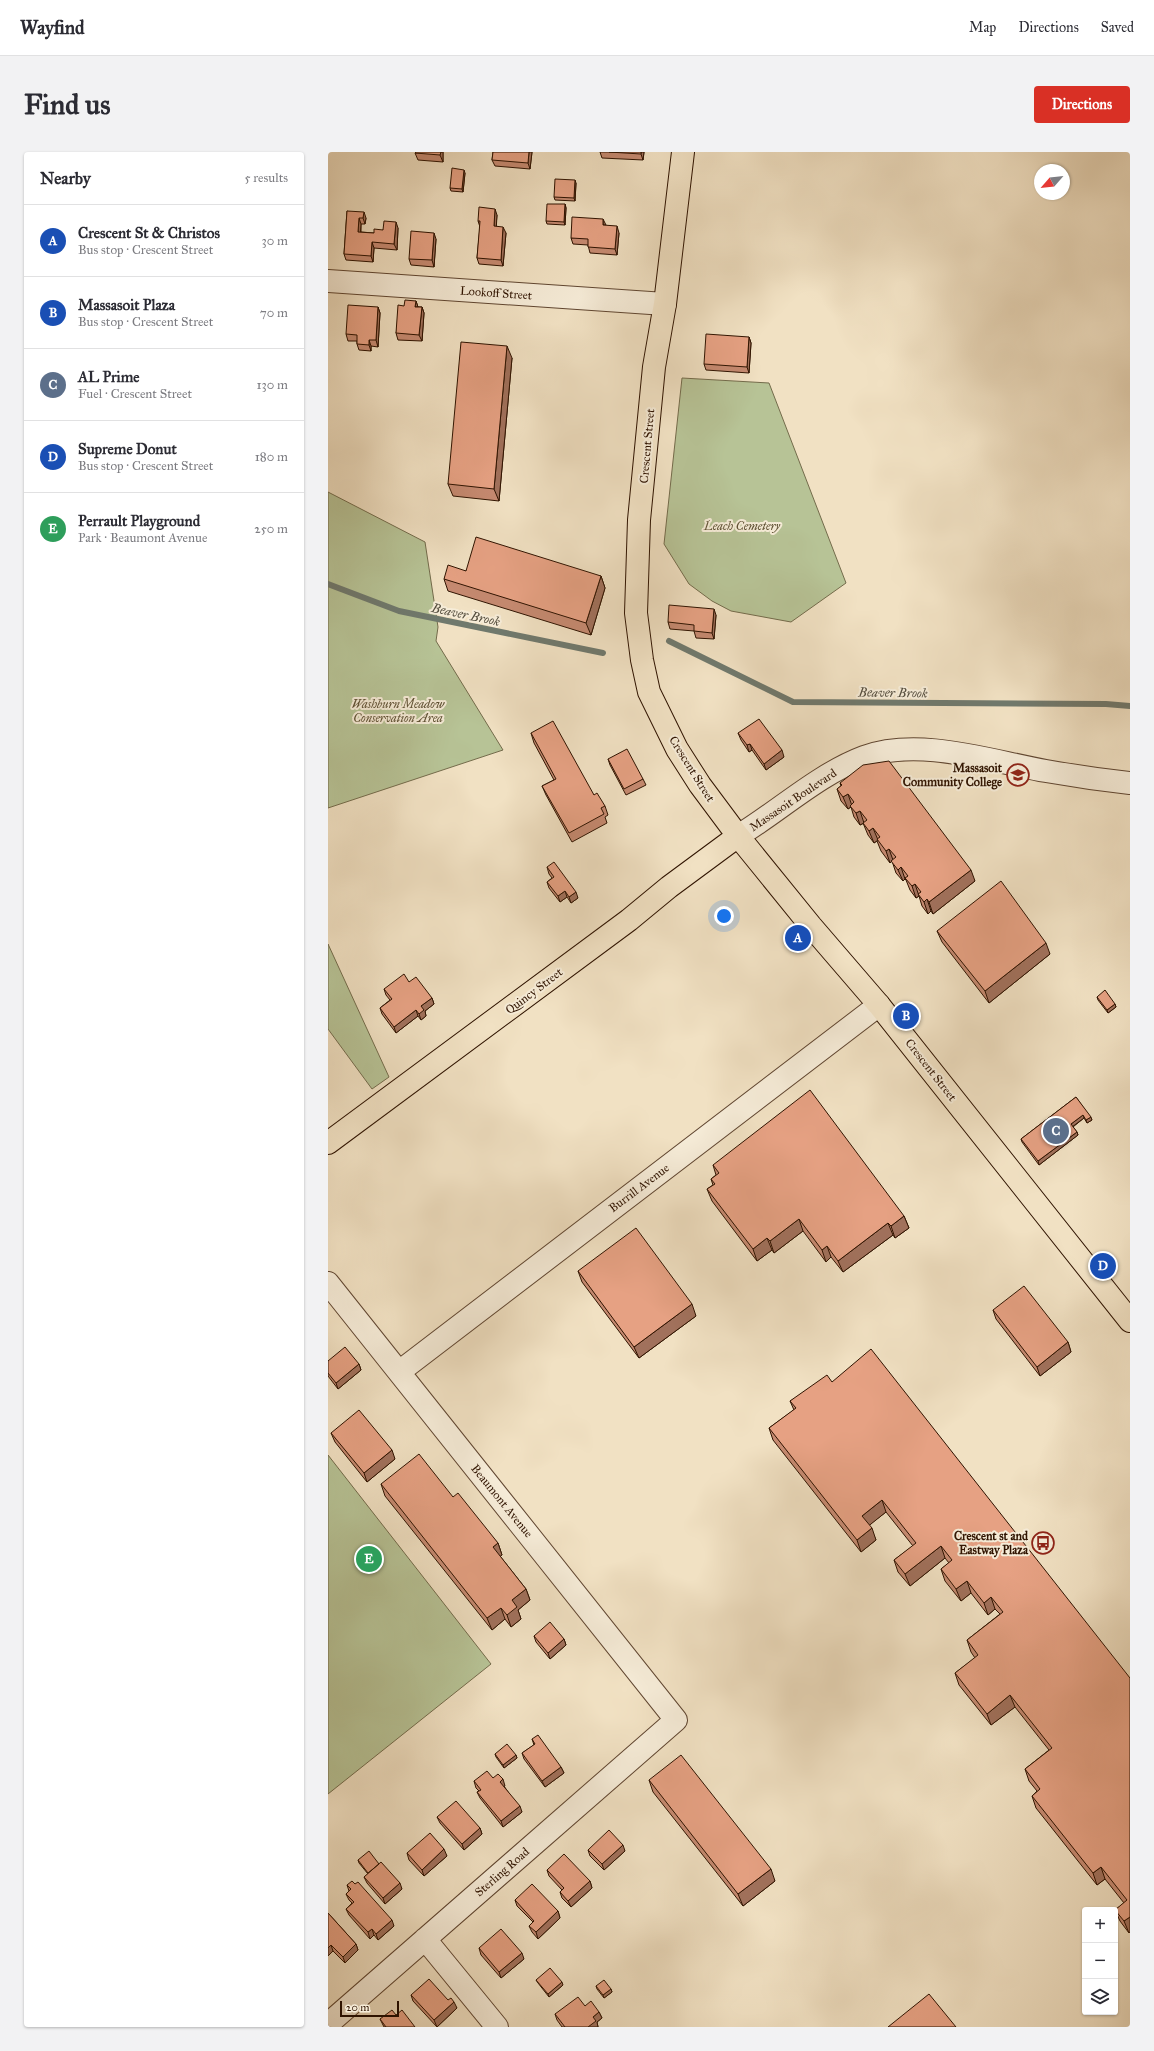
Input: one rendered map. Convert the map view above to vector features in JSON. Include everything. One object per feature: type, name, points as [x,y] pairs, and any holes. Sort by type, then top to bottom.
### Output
[{"type":"main road","name":"Crescent Street","points":[[683,152],[665,304],[654,367],[639,520],[636,613],[642,660],[650,692],[677,749],[700,785],[738,836],[811,926],[879,1005],[1130,1321]]},
{"type":"main road","name":"Quincy Street","points":[[328,1143],[629,920],[669,887],[738,836]]},
{"type":"street","name":"Lookoff Street","points":[[328,281],[665,304]]},
{"type":"street","name":"Massasoit Boulevard","points":[[738,836],[767,818],[830,773],[864,757],[893,750],[938,750],[1047,771],[1130,783]]},
{"type":"street","name":"Burrill Avenue","points":[[399,1372],[879,1005]]},
{"type":"street","name":"Beaumont Avenue","points":[[328,1283],[676,1720]]},
{"type":"street","name":"Sterling Road","points":[[328,2024],[676,1720]]},
{"type":"street","points":[[425,1939],[497,2027]]},
{"type":"green space","name":"Leach Cemetery","points":[[682,378],[769,383],[846,583],[791,622],[731,611],[712,601],[689,584],[664,544]]},
{"type":"green space","name":"Washburn Meadow Conservation Area","points":[[328,492],[425,542],[438,627],[436,641],[503,750],[328,808]]},
{"type":"green space","points":[[328,944],[389,1077],[372,1089],[328,1029]]},
{"type":"green space","points":[[328,1455],[491,1664],[328,1794]]},
{"type":"building","points":[[441,152],[440,155],[415,153]]},
{"type":"building","points":[[493,152],[529,152],[528,163],[492,160]]},
{"type":"building","points":[[609,152],[641,152],[641,154]]},
{"type":"building","points":[[452,168],[464,170],[462,189],[450,188]]},
{"type":"building","points":[[555,179],[575,180],[574,198],[554,197]]},
{"type":"building","points":[[547,204],[565,204],[564,222],[546,221]]},
{"type":"building","points":[[479,207],[495,209],[494,226],[503,227],[501,260],[477,258],[480,221],[478,221]]},
{"type":"building","points":[[347,211],[364,212],[363,218],[359,218],[358,232],[374,233],[374,229],[383,230],[384,221],[396,222],[394,244],[372,242],[371,256],[344,254]]},
{"type":"building","points":[[572,217],[603,219],[603,225],[617,226],[615,249],[588,247],[588,239],[571,238]]},
{"type":"building","points":[[411,231],[434,233],[432,260],[409,259]]},
{"type":"building","points":[[405,300],[416,301],[415,307],[422,307],[419,335],[396,333],[398,305],[404,306]]},
{"type":"building","points":[[348,305],[378,307],[376,340],[369,340],[369,345],[357,344],[357,335],[346,334]]},
{"type":"building","points":[[706,334],[749,337],[747,367],[704,364]]},
{"type":"building","points":[[461,342],[507,346],[494,489],[448,484]]},
{"type":"building","points":[[476,537],[601,576],[586,623],[444,579],[448,565],[466,571]]},
{"type":"building","points":[[669,605],[714,609],[712,633],[694,631],[694,625],[668,622]]},
{"type":"building","points":[[759,719],[782,750],[764,764],[750,744],[747,745],[738,733]]},
{"type":"building","points":[[553,721],[594,795],[597,793],[605,806],[601,808],[604,814],[569,833],[542,786],[556,779],[531,733]]},
{"type":"building","points":[[627,749],[643,779],[624,789],[608,759]]},
{"type":"building","points":[[889,761],[971,870],[929,902],[927,899],[924,902],[918,894],[921,892],[915,884],[912,886],[905,878],[908,876],[901,867],[898,870],[891,861],[896,857],[889,849],[886,851],[877,839],[880,837],[873,828],[869,831],[863,823],[867,820],[860,811],[856,813],[850,806],[854,802],[848,794],[843,797],[837,789],[842,785],[840,783],[863,765]]},
{"type":"building","points":[[554,862],[576,892],[569,897],[565,891],[558,896],[547,882],[554,877],[547,867]]},
{"type":"building","points":[[1001,881],[1046,943],[985,991],[937,931]]},
{"type":"building","points":[[404,974],[409,982],[416,977],[432,998],[421,1006],[424,1010],[419,1014],[416,1010],[394,1027],[380,1008],[392,999],[384,989]]},
{"type":"building","points":[[1105,990],[1115,1004],[1107,1010],[1097,997]]},
{"type":"building","points":[[810,1090],[904,1216],[891,1226],[888,1223],[838,1261],[827,1246],[822,1250],[799,1219],[770,1241],[767,1238],[753,1249],[707,1189],[715,1184],[711,1179],[719,1173],[713,1165]]},
{"type":"building","points":[[1076,1097],[1091,1117],[1086,1120],[1083,1115],[1071,1124],[1077,1132],[1038,1161],[1021,1139]]},
{"type":"building","points":[[636,1228],[692,1304],[634,1347],[578,1271]]},
{"type":"building","points":[[1024,1286],[1068,1342],[1037,1367],[993,1310]]},
{"type":"building","points":[[345,1347],[359,1364],[336,1383],[328,1373],[328,1361]]},
{"type":"building","points":[[871,1349],[1130,1678],[1130,1917],[1124,1921],[1118,1914],[1118,1908],[1127,1900],[1101,1867],[1093,1873],[1032,1796],[1040,1789],[1025,1769],[1052,1748],[1010,1695],[987,1714],[955,1673],[978,1655],[967,1640],[1003,1612],[991,1597],[984,1603],[967,1581],[956,1589],[941,1569],[952,1560],[941,1546],[905,1574],[894,1560],[916,1543],[882,1500],[862,1516],[872,1528],[857,1540],[769,1428],[796,1408],[790,1401],[827,1375],[832,1382]]},
{"type":"building","points":[[359,1410],[392,1450],[364,1473],[331,1433]]},
{"type":"building","points":[[419,1454],[453,1497],[458,1493],[498,1543],[493,1547],[526,1589],[512,1600],[517,1607],[507,1615],[501,1608],[487,1618],[381,1484]]},
{"type":"building","points":[[550,1622],[564,1639],[548,1653],[534,1636]]},
{"type":"building","points":[[538,1735],[561,1767],[542,1781],[522,1753],[535,1744],[532,1739]]},
{"type":"building","points":[[507,1744],[516,1755],[503,1765],[495,1754]]},
{"type":"building","points":[[681,1755],[771,1869],[738,1894],[649,1780]]},
{"type":"building","points":[[487,1771],[493,1778],[498,1774],[503,1779],[500,1782],[520,1806],[501,1821],[477,1792],[481,1790],[474,1781]]},
{"type":"building","points":[[456,1801],[480,1828],[462,1844],[437,1817]]},
{"type":"building","points":[[609,1830],[623,1845],[602,1864],[588,1850]]},
{"type":"building","points":[[430,1833],[444,1849],[422,1870],[407,1853]]},
{"type":"building","points":[[369,1851],[379,1864],[368,1873],[358,1860]]},
{"type":"building","points":[[564,1854],[590,1881],[568,1901],[560,1892],[564,1888],[547,1870]]},
{"type":"building","points":[[381,1862],[400,1883],[383,1898],[364,1877]]},
{"type":"building","points":[[352,1881],[355,1884],[358,1882],[392,1920],[376,1934],[372,1929],[368,1932],[346,1909],[354,1902],[346,1894],[351,1889],[347,1885]]},
{"type":"building","points":[[532,1884],[558,1911],[536,1932],[529,1926],[534,1921],[515,1900]]},
{"type":"building","points":[[328,1913],[356,1944],[343,1957],[331,1945],[328,1948]]},
{"type":"building","points":[[501,1929],[522,1953],[499,1972],[479,1948]]},
{"type":"building","points":[[550,1968],[562,1982],[548,1994],[536,1980]]},
{"type":"building","points":[[429,1979],[448,2000],[451,1998],[454,2002],[434,2020],[411,1995]]},
{"type":"building","points":[[604,1980],[611,1989],[603,1995],[596,1986]]},
{"type":"building","points":[[929,1994],[956,2027],[888,2027]]},
{"type":"building","points":[[578,1997],[585,2006],[591,2001],[599,2012],[593,2017],[596,2021],[588,2027],[565,2027],[555,2014]]},
{"type":"building","points":[[392,2010],[396,2015],[402,2010],[415,2027],[386,2027],[380,2019]]},
{"type":"waterway","name":"Beaver Brook","points":[[328,584],[399,611],[603,653]]},
{"type":"waterway","name":"Beaver Brook","points":[[669,641],[793,702],[1106,704],[1130,706]]},
{"type":"place","name":"Massasoit Community College","points":[[1018,775]]},
{"type":"place","name":"Crescent St & Christos","points":[[798,938]]},
{"type":"place","name":"Massasoit Plaza","points":[[906,1016]]},
{"type":"place","name":"AL Prime","points":[[1056,1131]]},
{"type":"place","name":"Supreme Donut","points":[[1103,1266]]},
{"type":"place","name":"Crescent st and Eastway Plaza","points":[[1043,1543]]},
{"type":"place","name":"Perrault Playground","points":[[369,1559]]}]
